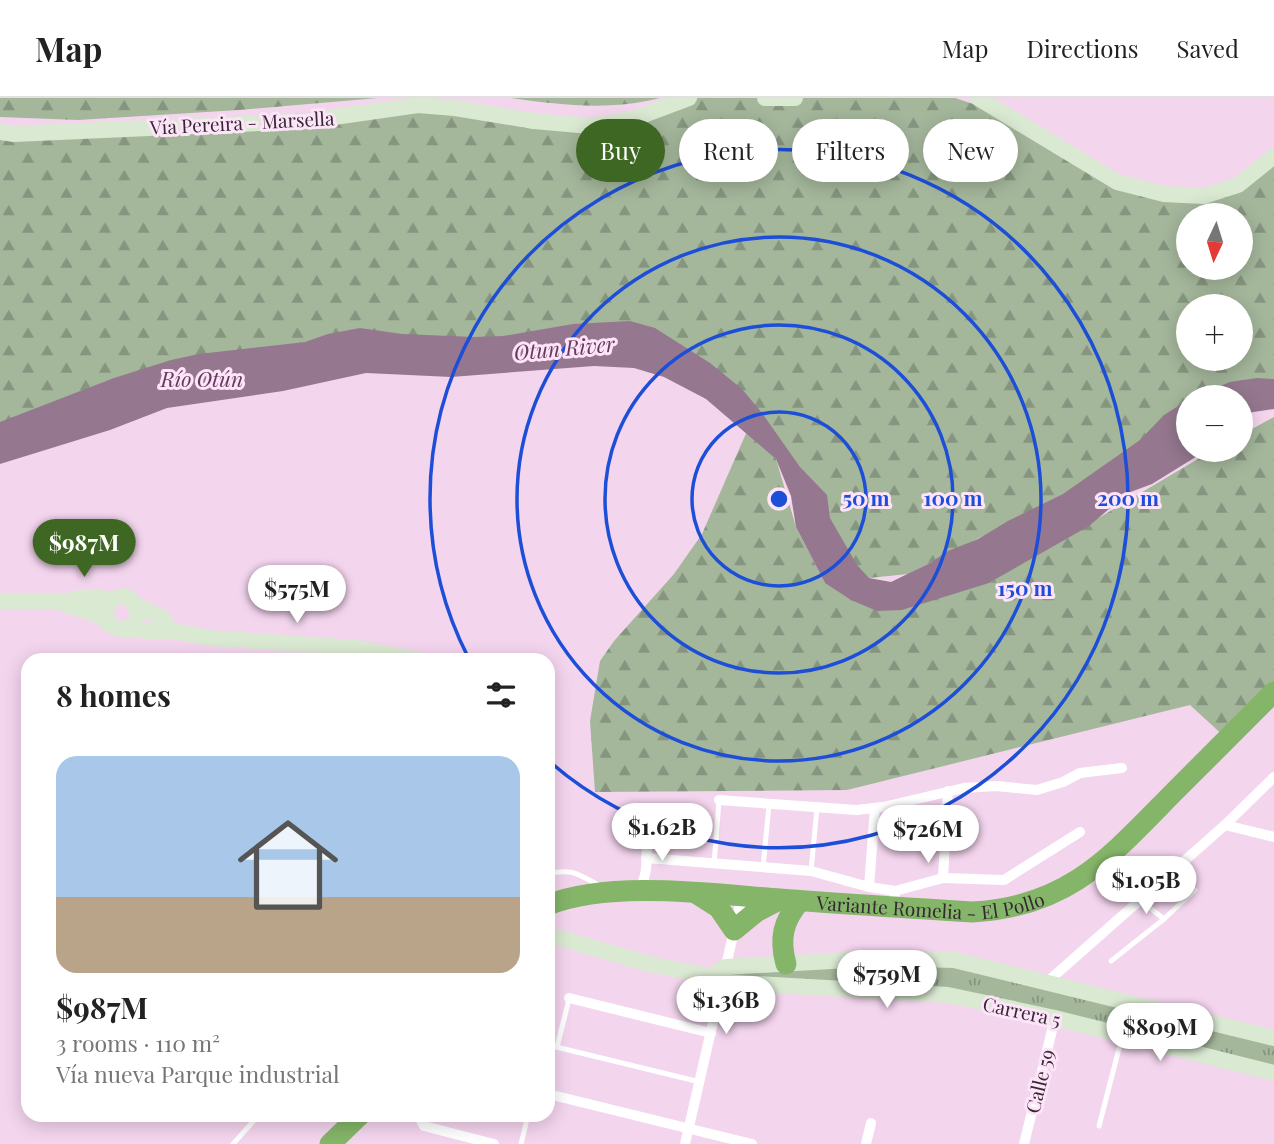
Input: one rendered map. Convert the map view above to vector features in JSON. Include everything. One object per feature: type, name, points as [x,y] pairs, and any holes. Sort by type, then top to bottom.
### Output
[{"type":"highway","name":"Variante Romelia - El Pollo","points":[[555,903],[585,894],[610,891],[696,893],[790,900],[895,899],[972,912],[997,911],[1041,899],[1083,877],[1118,848],[1274,692]]},
{"type":"highway","points":[[696,893],[719,908],[734,930],[756,912],[790,900]]},
{"type":"highway","points":[[786,964],[782,937],[790,900]]},
{"type":"highway","points":[[330,1144],[353,1122]]},
{"type":"main road","name":"Vía Pereira - Marsella","points":[[0,132],[14,134],[306,121],[418,105],[590,126],[633,119],[688,98]]},
{"type":"main road","points":[[765,98],[795,98]]},
{"type":"main road","points":[[978,98],[1117,182],[1164,194],[1204,196],[1238,186],[1274,156]]},
{"type":"main road","points":[[0,601],[61,601],[84,597],[112,599],[124,596],[164,619],[168,629]]},
{"type":"main road","points":[[108,622],[105,610],[112,599]]},
{"type":"main road","points":[[61,601],[72,608],[97,615],[115,628],[162,632],[168,629],[211,638],[358,648],[383,653]]},
{"type":"main road","points":[[125,629],[137,620],[136,605]]},
{"type":"main road","points":[[555,938],[653,965],[720,975]]},
{"type":"main road","name":"Carrera 5","points":[[720,975],[786,964],[883,958],[954,960],[1274,1038]]},
{"type":"main road","name":"Carrera 5","points":[[720,975],[948,995],[1055,1018],[1274,1073]]},
{"type":"street","points":[[719,800],[856,810],[964,788],[996,786],[1037,790],[1063,782],[1080,773],[1122,768]]},
{"type":"street","points":[[1046,983],[1225,825],[1274,777]]},
{"type":"street","points":[[943,878],[948,791]]},
{"type":"street","points":[[869,887],[875,807]]},
{"type":"street","points":[[640,892],[646,872],[650,826],[657,819]]},
{"type":"street","points":[[1225,825],[1274,837]]},
{"type":"street","points":[[646,858],[811,872],[869,887],[895,899],[943,878],[1004,880],[1080,832]]},
{"type":"street","points":[[685,1144],[711,1032],[720,975],[742,896]]},
{"type":"street","points":[[569,998],[711,1032]]},
{"type":"street","name":"Calle 59","points":[[1024,1144],[1055,1018]]},
{"type":"street","points":[[555,1096],[752,1144]]},
{"type":"street","points":[[422,1122],[424,1126],[494,1144]]},
{"type":"street","points":[[866,1144],[871,1123]]},
{"type":"lane","points":[[714,864],[719,800]]},
{"type":"lane","points":[[763,868],[769,804]]},
{"type":"lane","points":[[811,872],[817,807]]},
{"type":"lane","points":[[555,872],[573,871],[610,891]]},
{"type":"lane","points":[[1111,961],[1164,919],[1195,890]]},
{"type":"lane","points":[[1140,900],[1164,919]]},
{"type":"lane","points":[[569,998],[557,1047],[700,1082]]},
{"type":"lane","points":[[1100,1126],[1123,1035]]},
{"type":"lane","points":[[233,1144],[253,1122]]},
{"type":"lane","points":[[520,1144],[526,1122]]},
{"type":"green space","points":[[0,98],[378,98],[78,120],[0,117]]},
{"type":"green space","points":[[511,98],[660,98],[604,106],[567,105]]},
{"type":"green space","points":[[689,98],[955,98],[1015,119],[923,119],[923,182],[1018,182],[1018,121],[1099,170],[1164,194],[1238,185],[1274,151],[1274,386],[1253,393],[1253,385],[1176,385],[1176,438],[908,574],[869,578],[826,541],[789,452],[665,337],[385,353],[0,443],[0,132],[14,134],[418,105],[576,124],[576,182],[665,182],[665,119],[610,119]]},
{"type":"green space","points":[[1274,417],[1274,696],[1227,739],[1190,705],[847,790],[595,792],[590,721],[600,661],[614,641],[674,574],[702,534],[751,422],[776,459],[796,527],[825,583],[989,583],[1193,462],[1253,462],[1253,428]]},
{"type":"green space","points":[[954,960],[1274,1038],[1274,1073],[948,995],[722,982],[726,967]]},
{"type":"water","name":"Río Otún","points":[[630,321],[655,328],[710,363],[742,389],[800,467],[827,495],[830,518],[857,565],[869,578],[891,582],[1063,494],[1140,440],[1164,415],[1176,408],[1176,462],[1188,462],[1152,484],[1128,493],[1089,526],[989,583],[902,610],[877,611],[851,600],[825,583],[796,527],[791,496],[776,459],[706,399],[664,377],[634,368],[594,366],[451,377],[366,373],[283,391],[167,408],[110,430],[0,464],[0,422],[114,378],[171,360],[199,354],[305,342],[360,328],[402,334],[474,337],[503,336],[573,324]]},
{"type":"water","points":[[1257,378],[1274,379],[1274,409],[1253,412],[1253,385],[1223,385]]},
{"type":"water label","name":"Otun River","points":[[564,347]]}]
